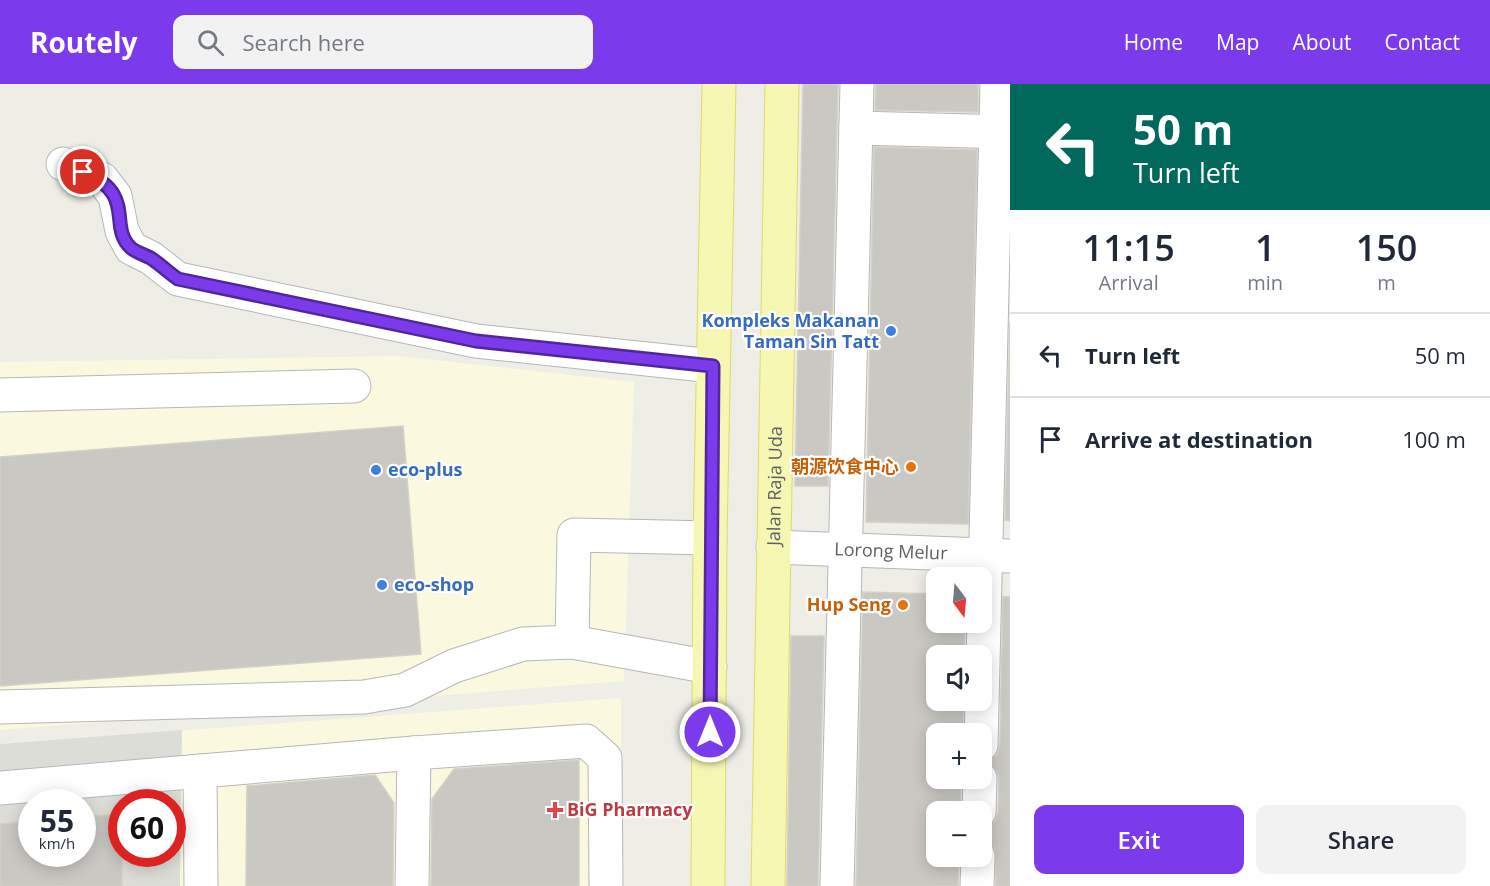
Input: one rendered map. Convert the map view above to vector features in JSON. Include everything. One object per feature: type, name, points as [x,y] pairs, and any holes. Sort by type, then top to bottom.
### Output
[{"type":"main road","points":[[708,886],[710,538],[719,84]]},
{"type":"main road","name":"Jalan Raja Uda","points":[[768,886],[772,547],[782,84]]},
{"type":"street","points":[[837,886],[857,84]]},
{"type":"street","points":[[983,723],[998,556],[1002,131],[997,84]]},
{"type":"street","points":[[856,128],[1002,131]]},
{"type":"street","points":[[63,164],[102,180],[115,196],[122,231],[131,248],[151,258],[178,279],[476,341],[713,366]]},
{"type":"street","points":[[0,395],[354,386]]},
{"type":"street","points":[[572,642],[574,535],[710,538]]},
{"type":"street","name":"Lorong Melur","points":[[772,547],[998,556]]},
{"type":"street","points":[[0,707],[364,697],[405,690],[454,666],[523,644],[572,642],[710,667]]},
{"type":"street","points":[[0,788],[586,741],[605,758],[606,886]]},
{"type":"street","points":[[412,886],[414,753]]},
{"type":"street","points":[[200,771],[201,886]]},
{"type":"street","points":[[977,886],[978,867]]},
{"type":"shaded area","points":[[398,356],[634,382],[624,681],[0,730],[0,362]]},
{"type":"shaded area","points":[[621,698],[621,886],[0,886],[0,744]]},
{"type":"shaded area","points":[[182,730],[181,789],[108,789],[108,867],[180,867],[180,886],[0,886],[0,744]]},
{"type":"building","points":[[803,84],[838,84],[828,486],[795,486]]},
{"type":"building","points":[[876,84],[978,84],[978,112],[875,110]]},
{"type":"building","points":[[874,147],[977,150],[968,524],[866,522]]},
{"type":"building","points":[[1010,322],[1010,521],[1005,520]]},
{"type":"building","points":[[403,426],[421,654],[0,686],[0,457]]},
{"type":"building","points":[[863,592],[926,594],[926,633],[965,633],[964,645],[926,645],[926,711],[963,711],[963,723],[926,723],[926,789],[961,789],[960,801],[926,801],[926,867],[959,867],[958,886],[856,886]]},
{"type":"building","points":[[1003,597],[1010,597],[1010,886],[996,886],[995,848],[992,845],[992,824],[998,813],[999,778],[992,765],[992,759],[997,755],[1000,745]]},
{"type":"building","points":[[791,636],[824,636],[818,886],[787,886]]},
{"type":"building","points":[[579,760],[579,886],[431,886],[432,799],[454,769]]},
{"type":"building","points":[[375,775],[394,803],[393,886],[246,886],[247,786]]},
{"type":"building","points":[[108,815],[108,867],[122,867],[122,886],[0,886],[0,824],[18,822],[18,867],[96,867],[96,816]]},
{"type":"place","name":"Kompleks Makanan Taman Sin Tatt","points":[[891,331]]},
{"type":"place","name":"朝源饮食中心","points":[[911,467]]},
{"type":"place","name":"eco-plus","points":[[376,470]]},
{"type":"place","name":"eco-shop","points":[[382,585]]},
{"type":"place","name":"Hup Seng","points":[[903,605]]},
{"type":"place","name":"BiG Pharmacy","points":[[555,810]]},
{"type":"route","points":[[83,172],[102,180],[115,196],[122,231],[131,248],[151,258],[178,279],[476,341],[713,366],[710,732]]}]
